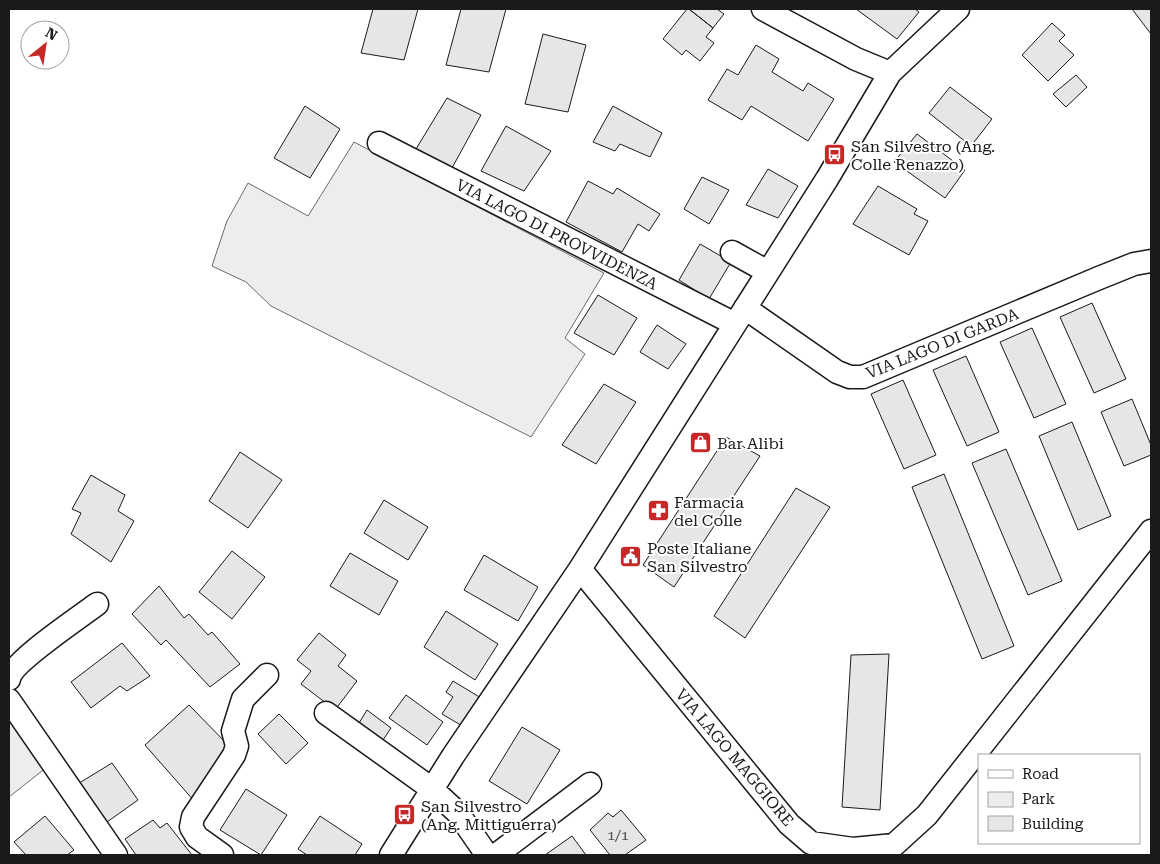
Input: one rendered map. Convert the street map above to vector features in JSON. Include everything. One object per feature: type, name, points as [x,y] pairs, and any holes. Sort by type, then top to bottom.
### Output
[{"type":"street","points":[[763,9],[856,59],[890,73]]},
{"type":"street","points":[[391,855],[432,789],[580,568],[827,179],[890,73],[958,9]]},
{"type":"street","name":"VIA LAGO DI PROVVIDENZA","points":[[379,144],[740,316]]},
{"type":"street","points":[[732,252],[768,272]]},
{"type":"street","name":"VIA LAGO DI GARDA","points":[[740,316],[837,372],[850,377],[863,377],[1125,268],[1151,261]]},
{"type":"street","name":"VIA LAGO MAGGIORE","points":[[580,568],[789,824],[811,843],[854,848],[894,845],[927,815],[1151,531]]},
{"type":"street","points":[[9,679],[10,673],[30,655],[97,604]]},
{"type":"street","points":[[222,855],[197,837],[191,827],[193,817],[234,755],[237,746],[234,731],[243,699],[267,675]]},
{"type":"street","points":[[9,700],[116,855]]},
{"type":"street","points":[[326,713],[432,789],[458,813],[487,855]]},
{"type":"street","points":[[496,855],[590,784]]},
{"type":"green space","points":[[354,142],[604,273],[565,338],[585,354],[531,437],[271,306],[246,282],[212,266],[227,221],[248,183],[308,216]]},
{"type":"green space","points":[[13,719],[47,767],[9,797],[9,723]]},
{"type":"building","points":[[373,9],[418,9],[404,60],[361,53]]},
{"type":"building","points":[[461,9],[506,9],[489,72],[446,65]]},
{"type":"building","points":[[687,9],[713,28],[706,37],[714,43],[700,61],[686,50],[682,55],[663,39]]},
{"type":"building","points":[[689,9],[717,9],[724,14],[713,28]]},
{"type":"building","points":[[856,9],[915,9],[919,12],[897,39]]},
{"type":"building","points":[[1132,9],[1151,9],[1151,34]]},
{"type":"building","points":[[1052,23],[1065,35],[1059,41],[1074,55],[1048,81],[1022,55]]},
{"type":"building","points":[[543,34],[586,45],[568,112],[525,104]]},
{"type":"building","points":[[756,45],[779,59],[772,72],[803,91],[808,83],[834,99],[808,141],[751,106],[742,120],[708,100],[727,69],[738,75]]},
{"type":"building","points":[[1076,75],[1087,87],[1066,107],[1053,94]]},
{"type":"building","points":[[950,87],[992,119],[971,146],[929,113]]},
{"type":"building","points":[[447,98],[481,115],[452,168],[416,149]]},
{"type":"building","points":[[305,106],[340,129],[310,178],[274,158]]},
{"type":"building","points":[[613,106],[662,133],[650,157],[620,144],[615,151],[593,142]]},
{"type":"building","points":[[506,126],[551,151],[524,191],[481,171]]},
{"type":"building","points":[[917,134],[965,170],[945,198],[894,162]]},
{"type":"building","points":[[768,169],[798,186],[778,218],[746,205]]},
{"type":"building","points":[[702,177],[729,190],[709,224],[684,209]]},
{"type":"building","points":[[588,181],[613,194],[617,188],[660,214],[649,231],[638,224],[622,252],[566,222]]},
{"type":"building","points":[[878,186],[917,209],[914,214],[928,221],[909,255],[853,224]]},
{"type":"building","points":[[700,244],[731,262],[709,299],[679,280]]},
{"type":"building","points":[[598,295],[637,318],[614,355],[574,333]]},
{"type":"building","points":[[1092,303],[1126,379],[1094,393],[1060,317]]},
{"type":"building","points":[[657,325],[686,344],[668,369],[640,352]]},
{"type":"building","points":[[1032,328],[1066,404],[1034,418],[1000,342]]},
{"type":"building","points":[[966,356],[999,432],[967,446],[933,370]]},
{"type":"building","points":[[903,380],[936,455],[904,469],[871,394]]},
{"type":"building","points":[[604,384],[636,402],[596,464],[562,445]]},
{"type":"building","points":[[1132,399],[1151,445],[1151,455],[1124,466],[1101,412]]},
{"type":"building","points":[[1072,422],[1111,516],[1078,530],[1039,436]]},
{"type":"building","points":[[726,437],[760,456],[674,587],[643,565]]},
{"type":"building","points":[[1006,449],[1062,581],[1028,595],[972,463]]},
{"type":"building","points":[[240,452],[282,480],[248,528],[209,501]]},
{"type":"building","points":[[944,474],[1014,646],[982,659],[912,487]]},
{"type":"building","points":[[91,475],[125,495],[118,511],[134,521],[111,562],[71,534],[81,513],[72,509]]},
{"type":"building","points":[[796,488],[830,507],[745,638],[714,616]]},
{"type":"building","points":[[384,500],[428,527],[408,560],[364,533]]},
{"type":"building","points":[[232,551],[265,577],[232,619],[199,592]]},
{"type":"building","points":[[350,553],[398,581],[379,615],[330,586]]},
{"type":"building","points":[[484,555],[538,587],[518,621],[464,590]]},
{"type":"building","points":[[159,586],[184,618],[189,614],[208,635],[212,632],[240,664],[210,687],[166,640],[161,645],[132,614]]},
{"type":"building","points":[[446,611],[498,644],[475,680],[424,647]]},
{"type":"building","points":[[319,633],[346,655],[338,666],[357,681],[335,710],[301,684],[311,671],[297,660]]},
{"type":"building","points":[[122,643],[150,676],[127,691],[120,686],[91,708],[71,682]]},
{"type":"building","points":[[889,654],[880,810],[842,807],[851,655]]},
{"type":"building","points":[[453,681],[481,698],[464,727],[442,714],[453,697],[446,692]]},
{"type":"building","points":[[406,695],[443,722],[427,745],[389,718]]},
{"type":"building","points":[[189,705],[231,748],[195,802],[145,745]]},
{"type":"building","points":[[367,710],[391,728],[383,740],[359,723]]},
{"type":"building","points":[[279,714],[308,743],[286,764],[258,734]]},
{"type":"building","points":[[522,727],[560,750],[527,804],[489,781]]},
{"type":"building","points":[[112,763],[138,800],[107,822],[76,785]]},
{"type":"building","points":[[246,789],[287,815],[261,855],[220,830]]},
{"type":"building","points":[[621,810],[646,840],[625,855],[610,855],[590,830],[608,813],[613,817]]},
{"type":"building","points":[[45,816],[74,850],[67,855],[26,855],[14,842]]},
{"type":"building","points":[[320,816],[362,844],[355,855],[307,855],[298,849]]},
{"type":"building","points":[[153,820],[160,828],[167,823],[192,855],[136,855],[125,839]]},
{"type":"building","points":[[572,836],[586,855],[545,855]]},
{"type":"place","name":"San Silvestro (Ang. Colle Renazzo)","points":[[835,155]]},
{"type":"place","name":"Bar Alibi","points":[[701,443]]},
{"type":"place","name":"Farmacia del Colle","points":[[658,511]]},
{"type":"place","name":"Poste Italiane San Silvestro","points":[[631,557]]},
{"type":"place","name":"San Silvestro (Ang. Mittiguerra)","points":[[405,815]]}]
